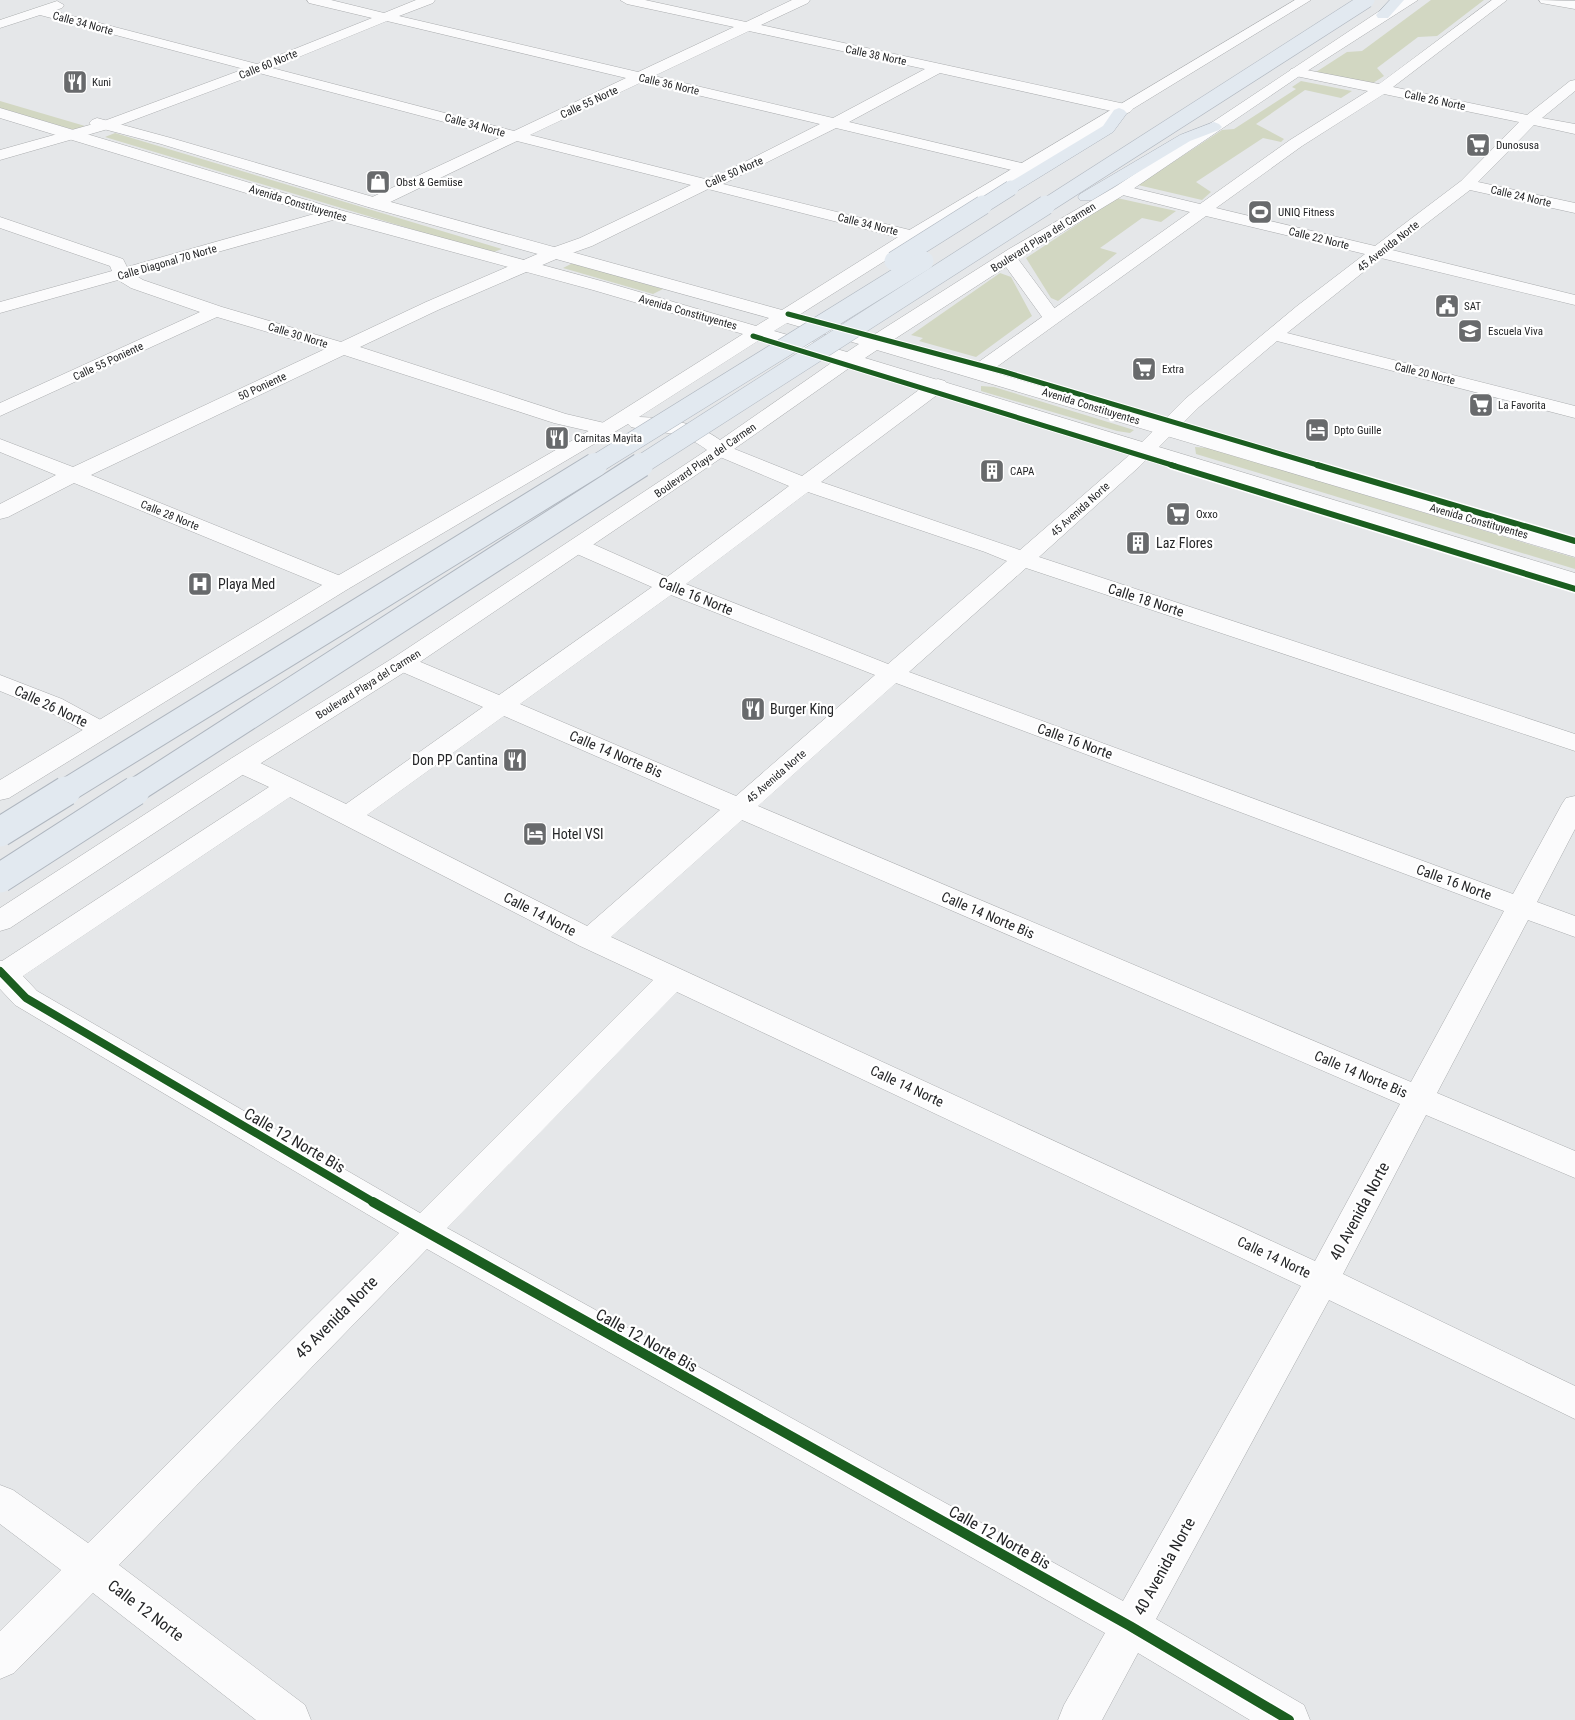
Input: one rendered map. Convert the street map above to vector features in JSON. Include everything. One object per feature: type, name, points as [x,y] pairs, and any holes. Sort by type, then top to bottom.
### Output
[{"type":"highway","points":[[0,832],[775,354],[1341,0]]},
{"type":"highway","points":[[0,878],[780,375],[1367,0]]},
{"type":"highway","points":[[1383,15],[1397,0]]},
{"type":"highway","points":[[730,380],[784,329],[1108,129],[1122,111]]},
{"type":"highway","points":[[780,375],[831,358],[1086,197],[1186,138],[1214,127]]},
{"type":"street","points":[[0,24],[72,0]]},
{"type":"street","name":"Calle 36 Norte","points":[[314,0],[641,78],[837,122],[1024,168]]},
{"type":"street","name":"Calle 60 Norte","points":[[0,155],[76,136],[107,126],[258,69],[428,0]]},
{"type":"street","name":"Calle 38 Norte","points":[[627,0],[938,68],[1122,111]]},
{"type":"street","name":"Calle 55 Norte","points":[[374,203],[803,0]]},
{"type":"street","points":[[0,792],[340,584],[606,429],[912,236],[1304,0]]},
{"type":"street","name":"Boulevard Playa del Carmen","points":[[0,920],[240,764],[402,663],[720,450],[874,343],[973,282],[1008,258],[1121,190],[1383,15],[1411,0]]},
{"type":"street","points":[[977,372],[1296,143],[1382,89],[1500,0]]},
{"type":"street","points":[[1546,0],[1575,5]]},
{"type":"street","name":"Calle 34 Norte","points":[[39,11],[515,136],[912,236]]},
{"type":"street","name":"Calle 50 Norte","points":[[526,266],[586,242],[706,184],[727,177],[837,122],[938,68]]},
{"type":"street","name":"Calle 26 Norte","points":[[1296,72],[1575,129]]},
{"type":"street","name":"45 Avenida Norte","points":[[590,939],[1147,449],[1192,403],[1303,310],[1467,184],[1530,120],[1575,84]]},
{"type":"street","name":"Avenida Constituyentes","points":[[0,113],[334,214],[526,266],[938,385],[1575,580]]},
{"type":"street","name":"Avenida Constituyentes","points":[[81,118],[166,141],[374,203],[783,316],[977,372],[1575,550]]},
{"type":"street","name":"Calle 24 Norte","points":[[1467,184],[1575,208]]},
{"type":"street","name":"Calle 22 Norte","points":[[1121,190],[1575,300]]},
{"type":"street","name":"Calle Diagonal 70 Norte","points":[[0,308],[334,214]]},
{"type":"street","name":"Calle 30 Norte","points":[[0,222],[117,263],[122,275],[137,284],[216,311],[342,348],[561,419],[606,429]]},
{"type":"street","points":[[1008,258],[1052,317]]},
{"type":"street","points":[[871,263],[889,277],[919,284],[936,286],[973,282]]},
{"type":"street","name":"50 Poniente","points":[[0,512],[73,475],[342,348],[432,306],[526,266]]},
{"type":"street","name":"Calle 55 Poniente","points":[[0,410],[216,311]]},
{"type":"street","name":"Calle 20 Norte","points":[[1275,335],[1575,412]]},
{"type":"street","points":[[347,816],[670,586],[938,385]]},
{"type":"street","points":[[606,429],[654,423],[678,427],[698,434],[765,486],[777,505]]},
{"type":"street","name":"Calle 28 Norte","points":[[0,445],[340,584]]},
{"type":"street","name":"Calle 18 Norte","points":[[720,450],[805,484],[993,547],[1023,559],[1575,743]]},
{"type":"street","name":"Calle 16 Norte","points":[[578,546],[670,586],[893,674],[1575,927]]},
{"type":"street","name":"Calle 14 Norte Bis","points":[[402,663],[740,807],[778,826],[1575,1165]]},
{"type":"street","name":"Calle 26 Norte","points":[[0,682],[53,704],[101,730]]},
{"type":"street","name":"Calle 14 Norte","points":[[240,764],[290,786],[590,939],[1322,1280],[1575,1403]]},
{"type":"street","points":[[1,974],[290,786]]},
{"type":"street","name":"40 Avenida Norte","points":[[1079,1720],[1322,1280],[1575,804]]},
{"type":"street","name":"Calle 12 Norte Bis","points":[[1,974],[26,998],[422,1230],[1130,1626],[1289,1720]]},
{"type":"street","name":"45 Avenida Norte","points":[[0,1658],[674,977]]},
{"type":"street","name":"Calle 12 Norte","points":[[0,1502],[290,1720]]},
{"type":"green space","points":[[1431,0],[1484,0],[1437,36],[1418,37],[1377,68],[1384,76],[1373,83],[1316,72],[1347,52],[1362,51]]},
{"type":"green space","points":[[1301,81],[1352,91],[1341,98],[1305,90],[1256,124],[1284,139],[1281,142],[1263,138],[1196,182],[1211,192],[1202,200],[1138,185],[1222,130],[1234,129],[1296,89],[1292,87]]},
{"type":"green space","points":[[0,101],[85,126],[74,130],[0,108]]},
{"type":"green space","points":[[115,133],[502,249],[491,253],[105,137]]},
{"type":"green space","points":[[1117,198],[1176,211],[1161,222],[1142,218],[1100,248],[1117,253],[1058,301],[1051,298],[1026,258]]},
{"type":"green space","points":[[573,263],[663,289],[653,294],[563,268]]},
{"type":"green space","points":[[1000,273],[1011,277],[1032,316],[976,357],[919,341],[923,338],[911,335]]},
{"type":"green space","points":[[981,386],[994,387],[1134,430],[1130,433],[1117,431],[981,391]]},
{"type":"green space","points":[[1195,447],[1209,448],[1575,558],[1575,569],[1196,454]]},
{"type":"cycle path","points":[[788,314],[1005,372],[1575,541]]},
{"type":"cycle path","points":[[753,336],[1575,589]]},
{"type":"cycle path","points":[[0,971],[26,998],[421,1230],[1130,1626],[1289,1720]]},
{"type":"place","name":"Kuni","points":[[75,82]]},
{"type":"place","name":"Dunosusa","points":[[1478,145]]},
{"type":"place","name":"Obst & Gemüse","points":[[378,182]]},
{"type":"place","name":"UNIQ Fitness","points":[[1260,212]]},
{"type":"place","name":"SAT","points":[[1447,306]]},
{"type":"place","name":"Escuela Viva","points":[[1470,331]]},
{"type":"place","name":"Extra","points":[[1144,369]]},
{"type":"place","name":"La Favorita","points":[[1481,405]]},
{"type":"place","name":"Dpto Guille","points":[[1317,430]]},
{"type":"place","name":"Carnitas Mayita","points":[[557,438]]},
{"type":"place","name":"CAPA","points":[[992,471]]},
{"type":"place","name":"Oxxo","points":[[1178,514]]},
{"type":"place","name":"Laz Flores","points":[[1138,543]]},
{"type":"place","name":"Playa Med","points":[[200,584]]},
{"type":"place","name":"Burger King","points":[[753,709]]},
{"type":"place","name":"Don PP Cantina","points":[[515,760]]},
{"type":"place","name":"Hotel VSI","points":[[535,834]]}]
